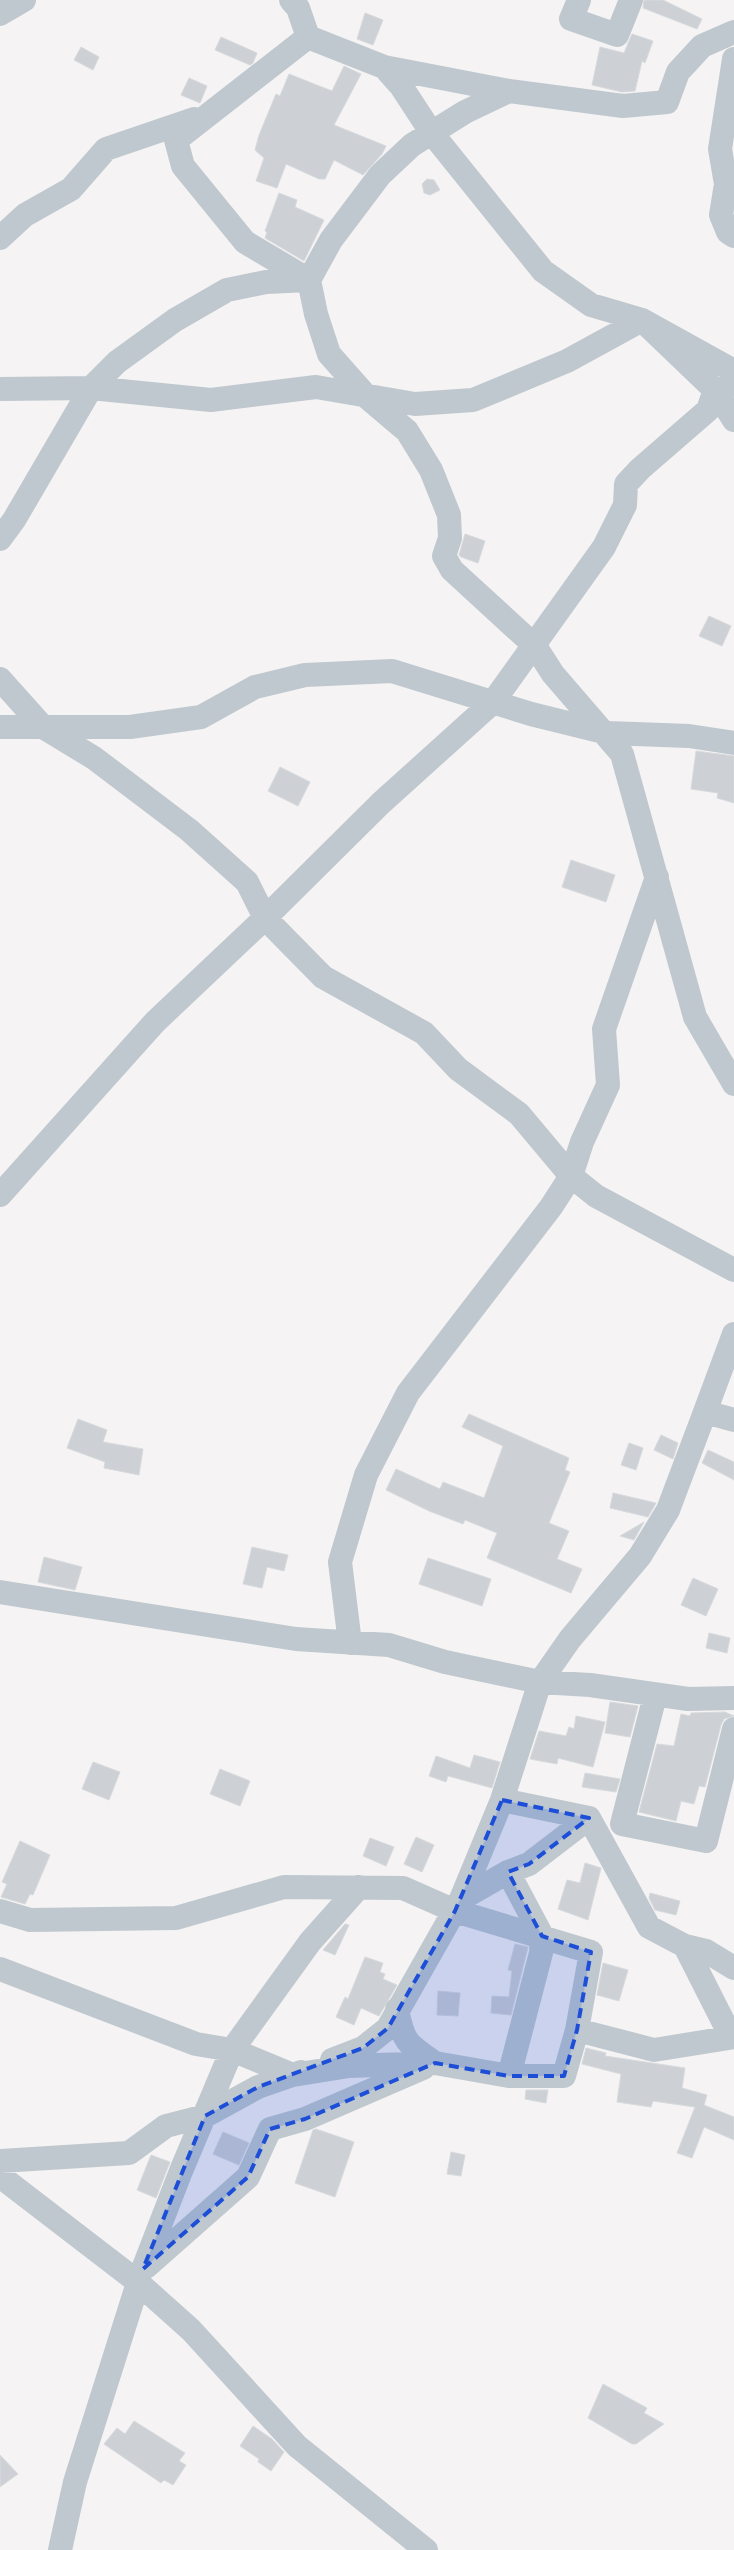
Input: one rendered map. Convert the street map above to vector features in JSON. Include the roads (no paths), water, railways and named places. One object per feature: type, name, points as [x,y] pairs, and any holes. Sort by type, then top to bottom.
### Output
[{"type":"street","points":[[0,14],[24,0]]},
{"type":"street","points":[[291,0],[298,8],[308,36],[384,68],[509,91],[623,106],[667,102],[678,72],[702,46],[734,32]]},
{"type":"street","points":[[579,0],[571,19],[617,35],[631,0]]},
{"type":"street","points":[[308,36],[176,140],[183,166],[245,242],[309,280]]},
{"type":"street","points":[[734,59],[720,150],[726,184],[721,215],[728,232],[734,236]]},
{"type":"street","points":[[384,68],[401,86],[431,132],[543,271],[591,305],[642,320],[734,371]]},
{"type":"street","points":[[509,91],[431,132],[412,145],[380,175],[331,240],[309,280],[316,314],[329,354],[368,398],[407,431],[431,470],[449,515],[450,538],[444,556],[452,570],[535,646],[553,674],[622,754],[658,877],[695,1017],[734,1084]]},
{"type":"street","points":[[0,238],[26,215],[71,189],[106,149],[206,115]]},
{"type":"street","points":[[0,539],[14,520],[91,388],[118,362],[175,320],[227,290],[266,282],[309,280]]},
{"type":"street","points":[[642,320],[724,387],[734,420]]},
{"type":"street","points":[[0,389],[91,388],[211,400],[316,387],[368,398],[415,404],[473,400],[567,361],[642,320]]},
{"type":"street","points":[[0,1195],[155,1022],[265,918],[381,803],[493,702],[535,646],[604,546],[625,505],[626,484],[640,469],[708,410],[724,387]]},
{"type":"street","points":[[0,727],[130,727],[201,717],[256,687],[305,675],[392,671],[493,702],[602,732],[689,736],[734,742]]},
{"type":"street","points":[[0,679],[43,726]]},
{"type":"street","points":[[0,710],[43,726],[94,758],[189,830],[247,882],[265,918],[323,977],[424,1033],[458,1069],[519,1114],[571,1176],[596,1196],[734,1270]]},
{"type":"street","points":[[350,1643],[340,1562],[366,1475],[408,1393],[551,1207],[571,1176],[582,1142],[608,1085],[604,1029],[658,877]]},
{"type":"street","points":[[0,2161],[129,2153],[166,2126],[205,2116],[258,2087],[363,2048],[388,2028],[397,2009],[458,1905],[502,1800],[540,1682],[570,1639],[640,1556],[668,1510],[734,1334]]},
{"type":"street","points":[[705,1412],[734,1420]]},
{"type":"street","points":[[0,1592],[296,1639],[390,1645],[445,1662],[540,1682],[590,1685],[655,1696],[688,1699],[734,1698]]},
{"type":"street","points":[[655,1696],[622,1824],[706,1841],[734,1729]]},
{"type":"street","points":[[502,1800],[588,1818],[649,1927],[685,1946],[706,1951],[734,1968]]},
{"type":"street","points":[[458,1905],[508,1872],[530,1864],[588,1818]]},
{"type":"street","points":[[508,1872],[542,1936],[541,1953],[509,2076]]},
{"type":"street","points":[[0,1912],[30,1920],[176,1918],[284,1887],[402,1888],[458,1905],[591,1952],[578,2030],[564,2076],[509,2076],[435,2063],[348,2066],[294,2075],[232,2050],[196,2044],[0,1969]]},
{"type":"street","points":[[60,2550],[75,2482],[139,2277],[232,2050],[310,1942],[359,1887]]},
{"type":"street","points":[[578,2030],[654,2050],[734,2036],[725,2025],[685,1946]]},
{"type":"street","points":[[397,2009],[402,2034],[413,2048],[435,2063]]},
{"type":"street","points":[[139,2277],[248,2177],[270,2129],[305,2119],[435,2063]]},
{"type":"street","points":[[0,2176],[139,2277],[191,2330],[297,2446],[426,2550]]}]
